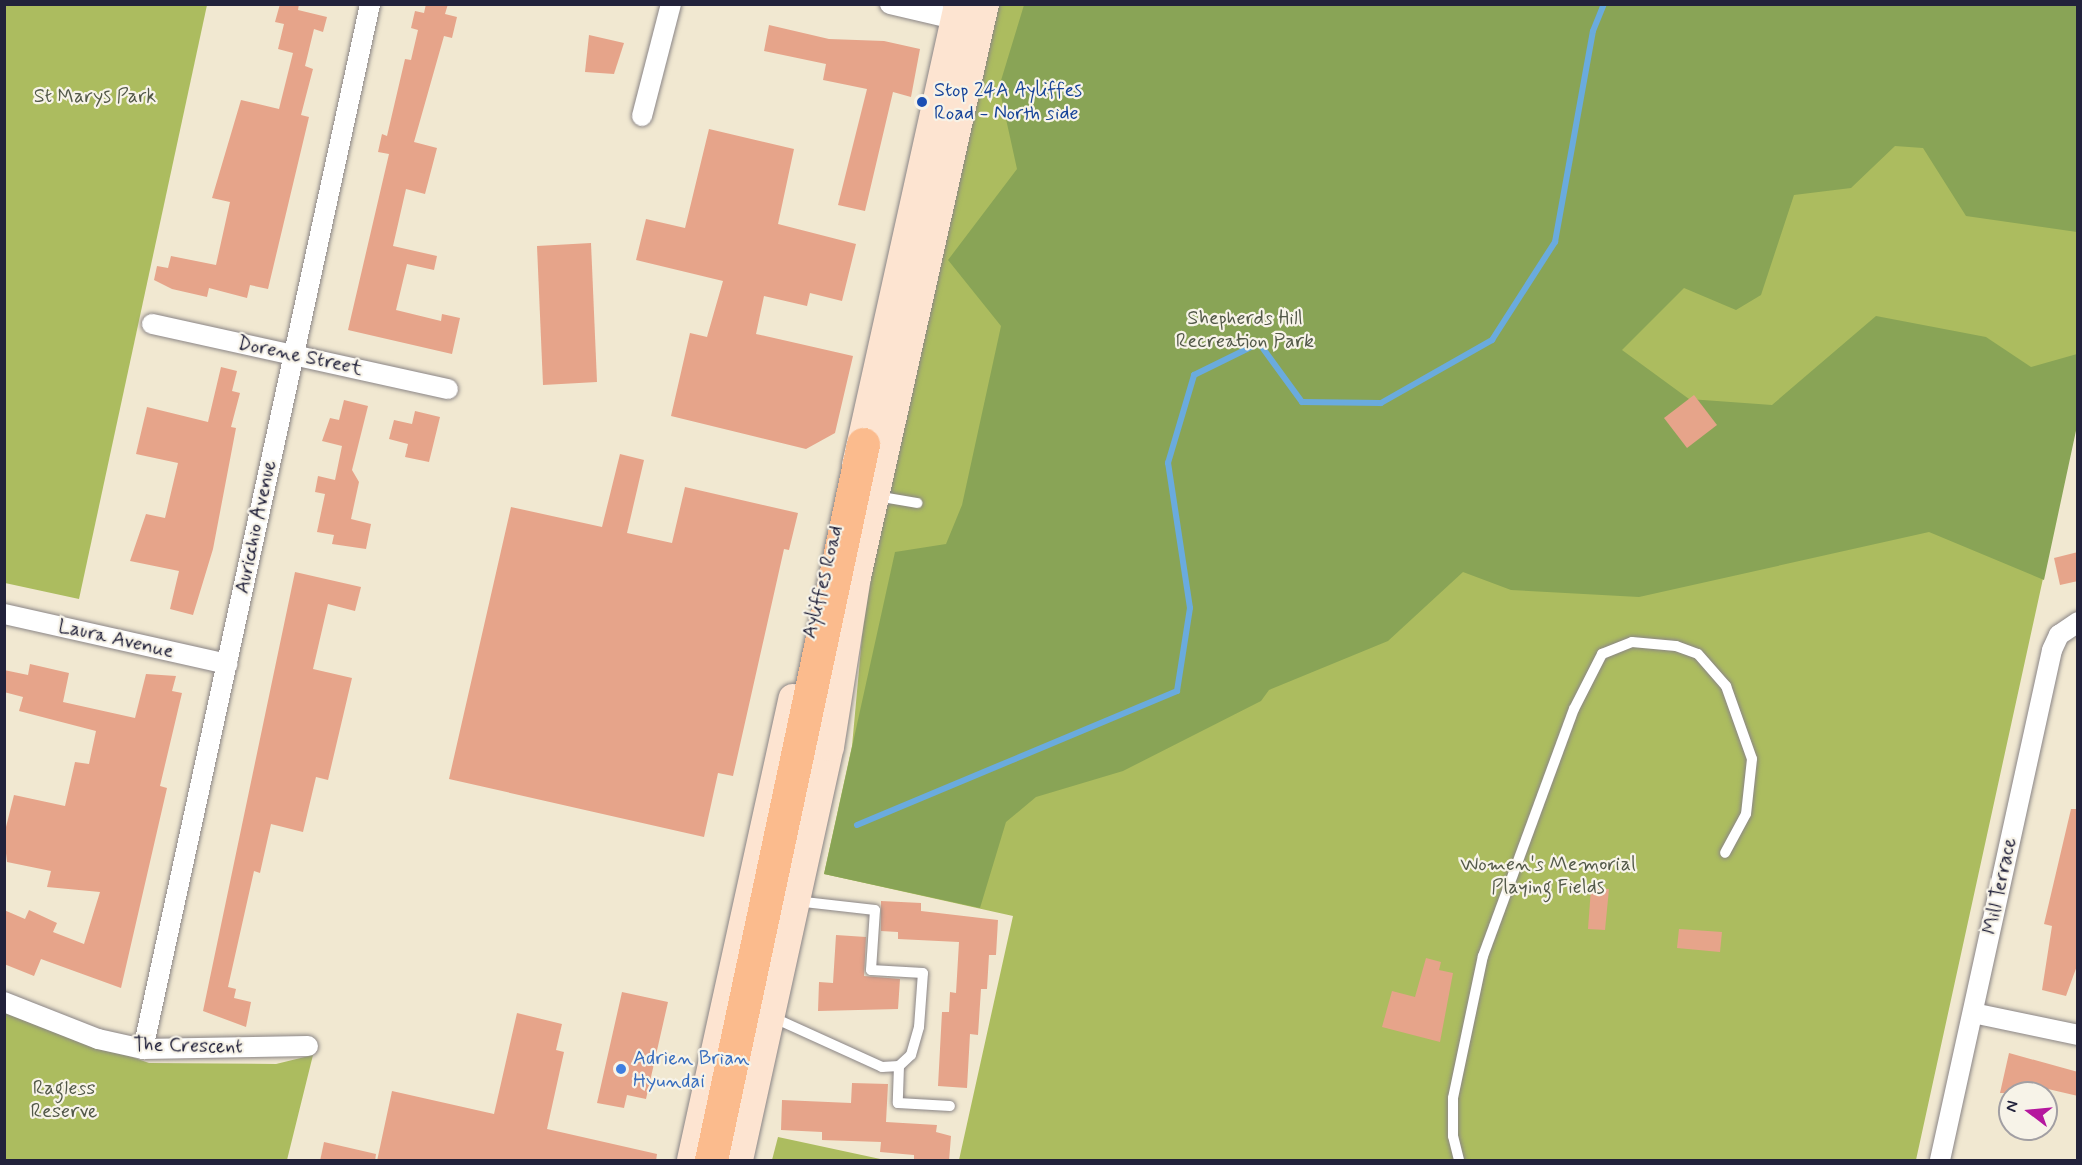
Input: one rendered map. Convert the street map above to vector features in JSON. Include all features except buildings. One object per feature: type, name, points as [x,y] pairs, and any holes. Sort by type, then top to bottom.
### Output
[{"type":"highway","points":[[711,1161],[863,444]]},
{"type":"main road","name":"Ayliffes Road","points":[[691,1161],[785,731],[835,531],[863,444],[969,13]]},
{"type":"main road","name":"Ayliffes Road","points":[[740,1161],[796,902],[969,13]]},
{"type":"street","name":"Auricchio Avenue","points":[[143,1049],[370,4]]},
{"type":"street","points":[[642,116],[671,4]]},
{"type":"street","points":[[890,4],[969,13]]},
{"type":"street","name":"Dorene Street","points":[[152,324],[448,389]]},
{"type":"street","name":"Laura Avenue","points":[[4,614],[227,664]]},
{"type":"street","name":"Mill Terrace","points":[[1940,1161],[2052,650],[2059,635],[2078,622]]},
{"type":"street","name":"The Crescent","points":[[4,1002],[98,1039],[143,1049],[308,1046]]},
{"type":"street","points":[[1973,1013],[2078,1035]]},
{"type":"lane","points":[[875,495],[917,503]]},
{"type":"lane","points":[[1460,1161],[1453,1136],[1453,1098],[1483,956],[1574,709],[1602,654],[1632,642],[1676,646],[1698,654],[1726,686],[1752,759],[1746,814],[1725,853]]},
{"type":"lane","points":[[770,1016],[882,1067],[899,1066],[911,1055],[919,1027],[923,973],[871,970],[875,910],[796,902]]},
{"type":"lane","points":[[899,1066],[898,1103],[950,1106]]},
{"type":"green space","name":"St Marys Park","points":[[5,4],[207,5],[79,599],[5,583]]},
{"type":"green space","name":"Women's Memorial Playing Fields","points":[[985,5],[2077,5],[2077,423],[1916,1160],[959,1160],[1013,916],[824,874],[852,746],[875,495]]},
{"type":"green space","name":"Shepherds Hill Recreation Park","points":[[1024,5],[2077,5],[2077,232],[1966,216],[1923,148],[1895,146],[1851,188],[1794,195],[1761,295],[1736,310],[1684,288],[1622,350],[1689,399],[1772,405],[1876,316],[1986,337],[2031,367],[2077,354],[2077,426],[2044,580],[1929,532],[1639,597],[1511,590],[1463,572],[1388,641],[1269,690],[1261,701],[1123,771],[1036,797],[1006,822],[980,908],[824,874],[895,552],[946,544],[962,505],[1001,326],[948,260],[1017,169],[999,87]]},
{"type":"green space","name":"Ragless Reserve","points":[[4,1012],[149,1063],[276,1064],[313,1055],[287,1160],[5,1160]]},
{"type":"green space","points":[[778,1137],[885,1160],[772,1160]]},
{"type":"waterway","points":[[857,825],[1177,691],[1190,608],[1168,463],[1194,375],[1259,343],[1302,402],[1381,403],[1492,340],[1555,242],[1593,31],[1604,4]]},
{"type":"place","name":"Stop 24A Ayliffes Road - North side","points":[[922,102]]},
{"type":"place","name":"Adrien Brian Hyundai","points":[[621,1069]]}]
